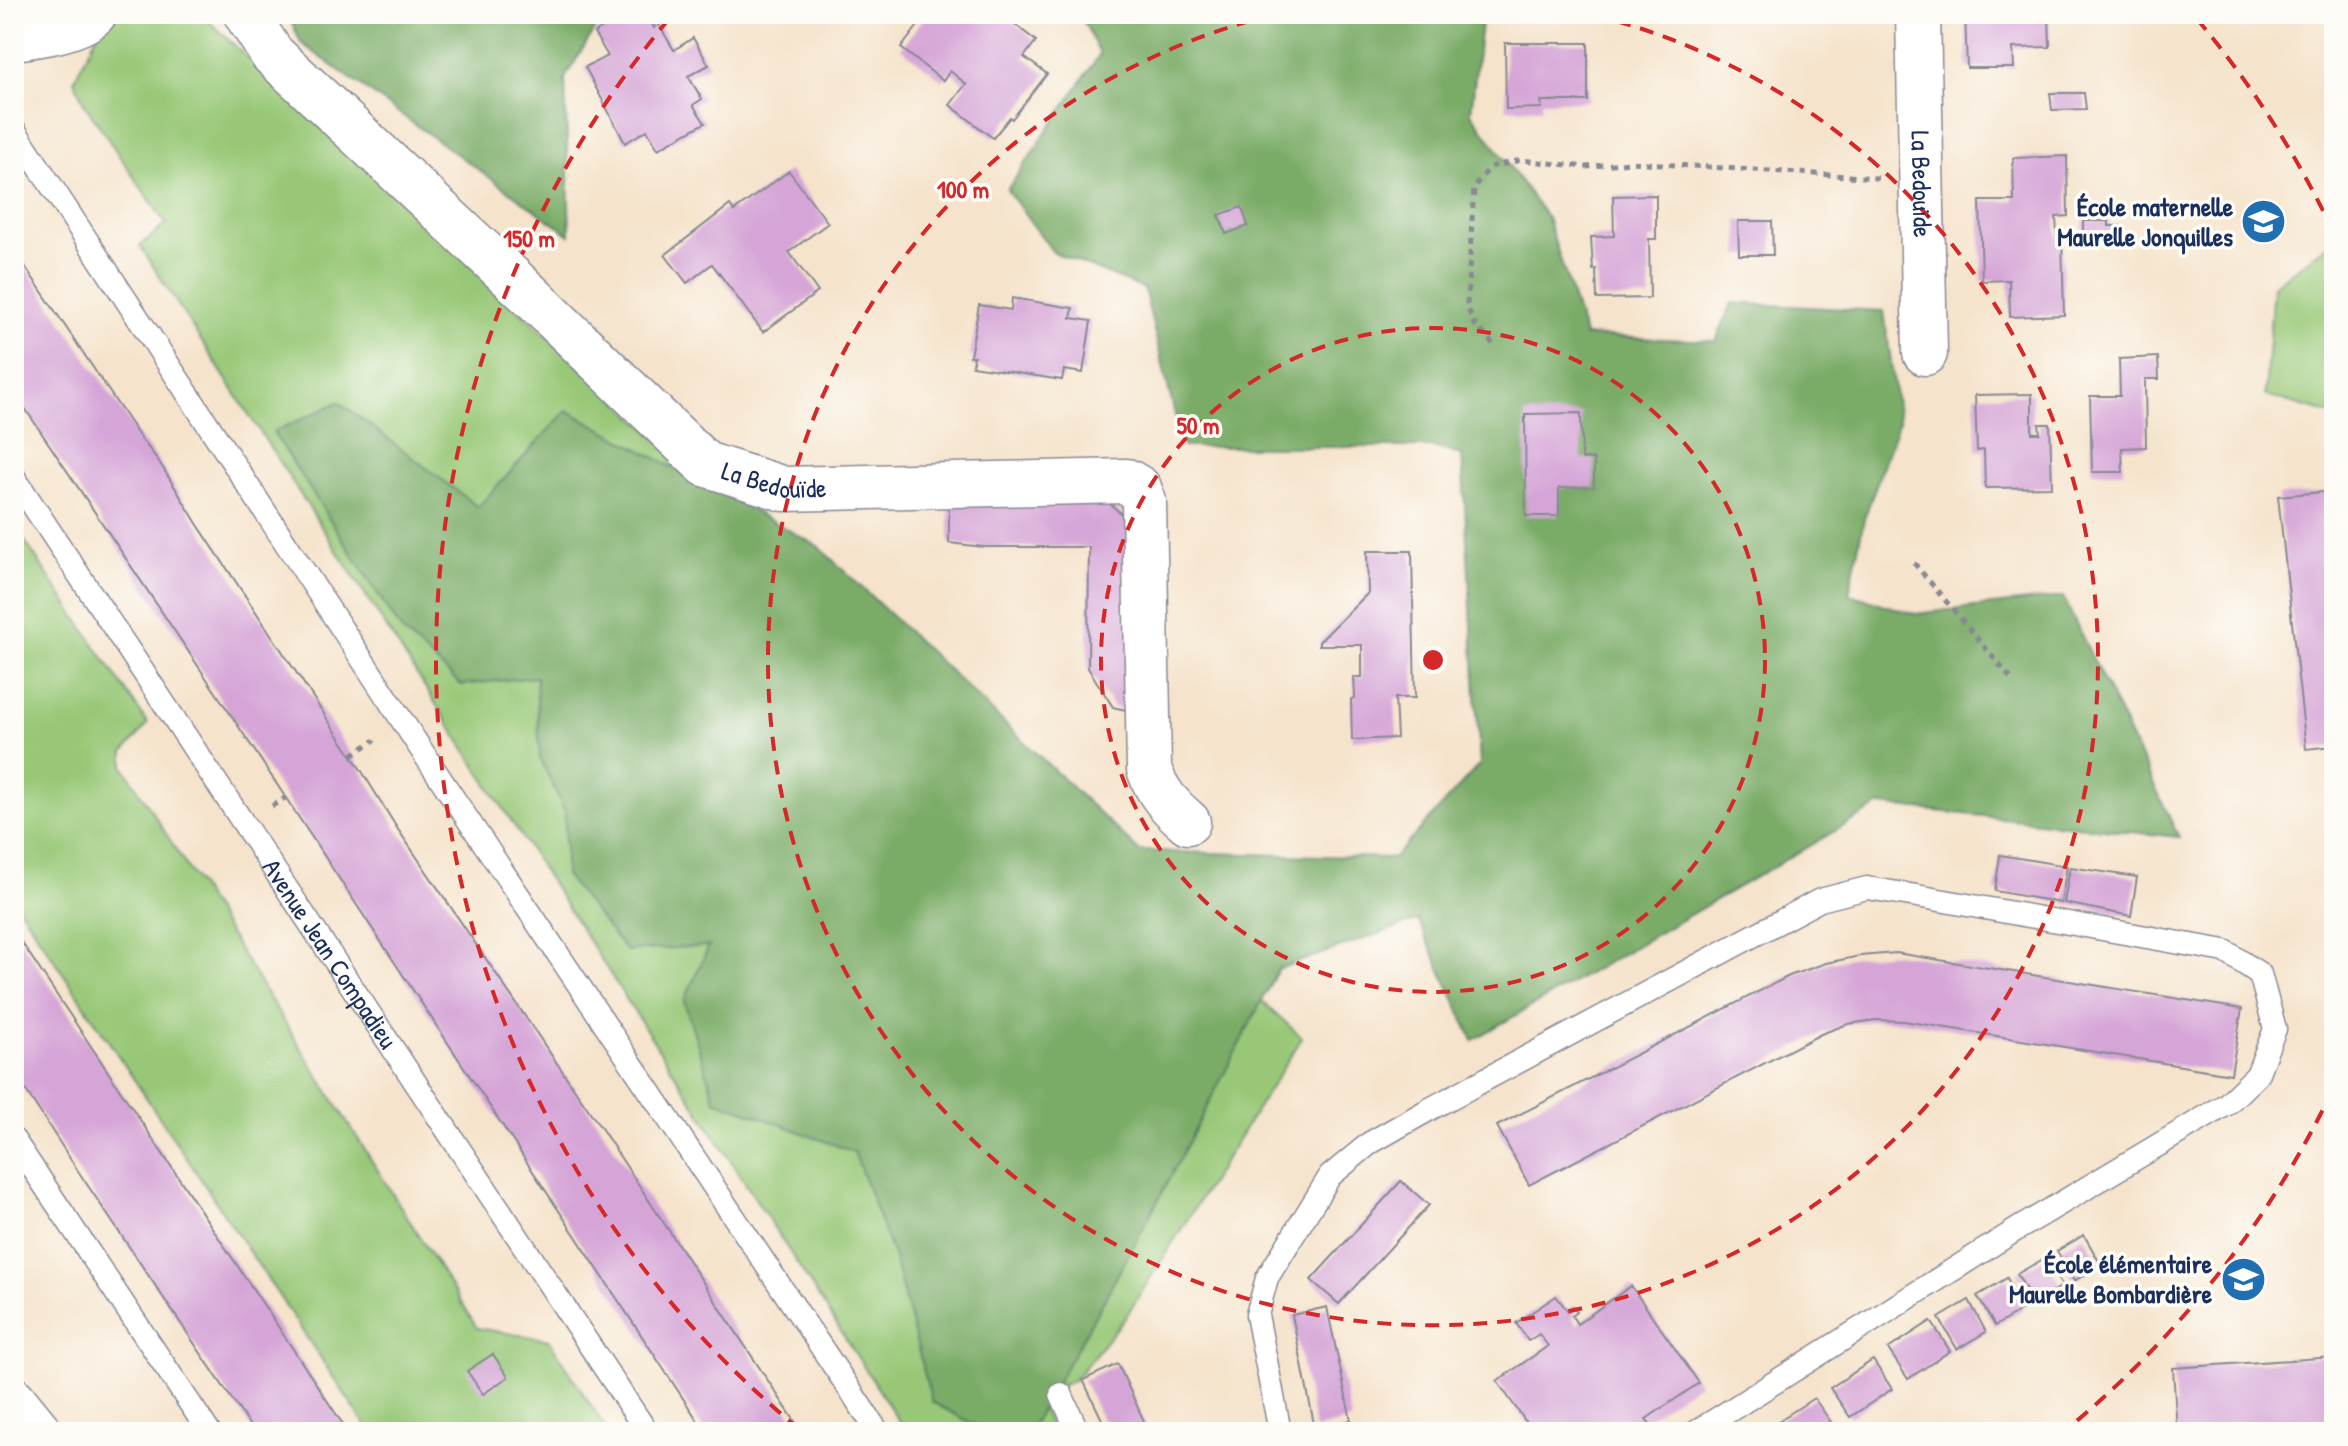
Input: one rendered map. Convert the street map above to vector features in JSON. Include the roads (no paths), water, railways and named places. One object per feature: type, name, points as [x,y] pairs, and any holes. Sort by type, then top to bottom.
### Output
[{"type":"street","points":[[14,38],[75,25],[87,21],[94,14]]},
{"type":"street","name":"La Bedouïde","points":[[246,14],[272,54],[705,464],[784,489],[1127,481],[1139,488],[1144,502],[1149,769],[1156,787],[1170,806],[1188,822]]},
{"type":"street","name":"La Bedouïde","points":[[1918,14],[1925,353]]},
{"type":"street","points":[[14,1400],[40,1432]]},
{"type":"lane","points":[[14,129],[419,747],[878,1432]]},
{"type":"lane","name":"Avenue Jean Compadieu","points":[[14,477],[647,1432]]},
{"type":"lane","points":[[1280,1432],[1257,1315],[1267,1278],[1330,1176],[1370,1143],[1430,1109],[1820,900],[1867,888],[1917,896],[2225,951],[2260,974],[2275,1029],[2257,1075],[2227,1104],[2016,1230],[1696,1432]]},
{"type":"lane","points":[[14,1140],[209,1432]]},
{"type":"lane","points":[[1061,1394],[1078,1432]]},
{"type":"place","name":"École maternelle Maurelle Jonquilles","points":[[2264,222]]},
{"type":"place","name":"École élémentaire Maurelle Bombardière","points":[[2243,1279]]}]
